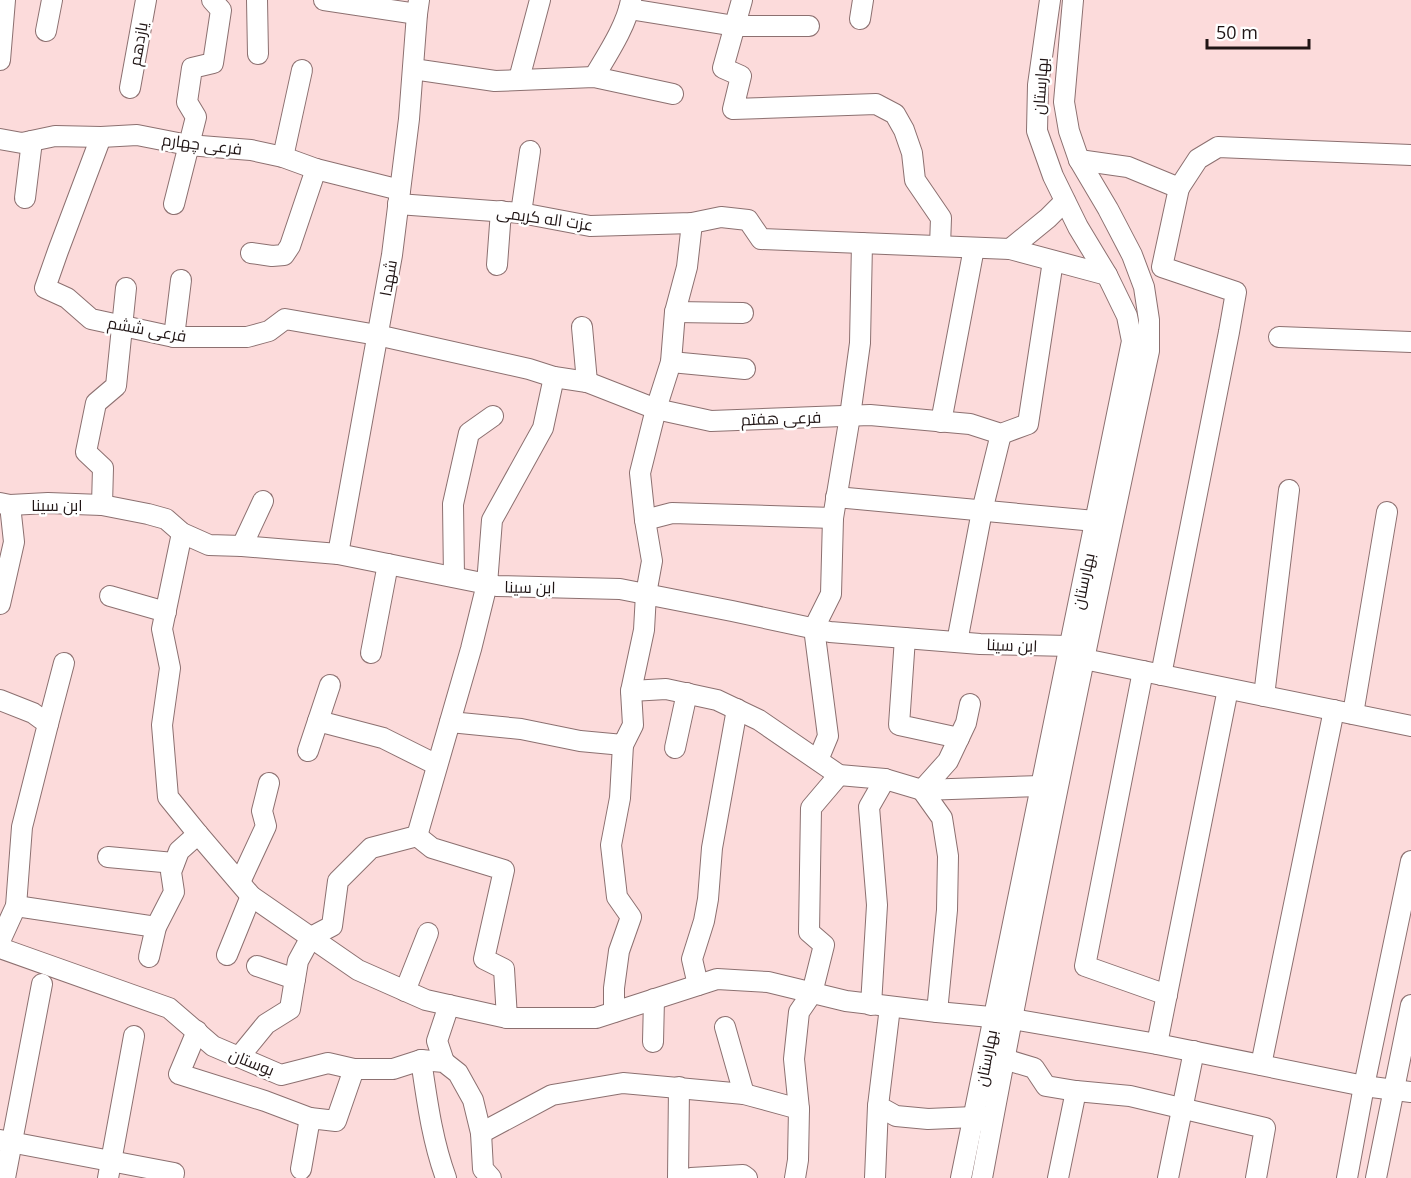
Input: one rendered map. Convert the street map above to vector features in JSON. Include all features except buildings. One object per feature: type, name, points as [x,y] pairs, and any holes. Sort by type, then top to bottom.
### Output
[{"type":"street","points":[[0,60],[5,0]]},
{"type":"street","points":[[46,31],[52,0]]},
{"type":"street","name":"یازدهم","points":[[130,88],[146,0]]},
{"type":"street","points":[[174,204],[196,117],[187,102],[192,68],[213,63],[221,10],[212,0]]},
{"type":"street","points":[[257,0],[258,54]]},
{"type":"street","points":[[324,0],[418,7]]},
{"type":"street","points":[[519,80],[540,0]]},
{"type":"street","points":[[742,0],[723,68],[741,76],[733,109],[876,104],[895,114],[904,130],[912,153],[915,180],[941,218],[940,246]]},
{"type":"street","name":"بهارستان","points":[[982,1178],[983,1121],[1076,653],[1095,522],[1132,341],[1127,316],[1107,275],[1065,201],[1053,176],[1037,131],[1038,85],[1050,0]]},
{"type":"street","name":"بهارستان","points":[[961,1178],[1004,1059],[1003,1018],[1041,786],[1076,653],[1149,351],[1149,320],[1144,287],[1132,255],[1080,160],[1068,131],[1064,102],[1073,0]]},
{"type":"street","points":[[594,77],[612,45],[630,4],[735,26],[809,26]]},
{"type":"street","name":"شهدا","points":[[338,554],[392,255],[409,119],[418,7]]},
{"type":"street","points":[[413,69],[495,81],[594,77],[674,94]]},
{"type":"street","points":[[283,157],[302,70]]},
{"type":"street","name":"فرعی چهارم","points":[[0,139],[22,143],[56,136],[137,135],[188,145],[251,150],[283,157],[399,197]]},
{"type":"street","name":"فرعی ششم","points":[[100,137],[45,288],[67,298],[91,319],[174,337],[247,337],[269,331],[285,320],[377,335]]},
{"type":"street","points":[[25,198],[32,141]]},
{"type":"street","points":[[1167,994],[1086,966],[1229,332],[1236,292],[1162,267],[1179,188],[1198,159],[1218,147],[1411,155]]},
{"type":"street","points":[[521,213],[530,151]]},
{"type":"street","points":[[1080,160],[1128,167],[1179,188]]},
{"type":"street","points":[[251,253],[285,255],[316,169]]},
{"type":"street","name":"عزت اله کریمی","points":[[399,197],[521,213],[590,226],[692,223],[721,217],[748,220],[761,239],[862,243]]},
{"type":"street","points":[[1010,249],[1065,201]]},
{"type":"street","points":[[497,265],[501,211]]},
{"type":"street","points":[[614,1012],[614,988],[619,951],[631,917],[617,897],[611,845],[620,798],[622,745],[633,726],[631,691],[644,630],[646,594],[652,561],[640,473],[656,409],[671,362],[675,312],[687,267],[692,223]]},
{"type":"street","points":[[818,760],[828,736],[814,628],[831,594],[833,518],[860,343],[862,243],[1010,249],[1107,275]]},
{"type":"street","points":[[941,422],[974,248]]},
{"type":"street","points":[[957,642],[982,511],[1001,434],[1028,423],[1053,261]]},
{"type":"street","points":[[174,337],[181,280]]},
{"type":"street","points":[[102,505],[103,468],[86,452],[96,404],[116,386],[126,288]]},
{"type":"street","points":[[675,312],[743,313]]},
{"type":"street","points":[[582,327],[587,382]]},
{"type":"street","name":"فرعی هفتم","points":[[377,335],[529,369],[554,377],[587,382],[656,409],[711,421],[870,415],[970,424],[1001,434]]},
{"type":"street","points":[[1279,337],[1411,342]]},
{"type":"street","points":[[671,362],[746,369]]},
{"type":"street","points":[[417,836],[471,649],[487,584],[492,520],[543,428],[554,377]]},
{"type":"street","points":[[454,578],[453,504],[469,434],[493,416]]},
{"type":"street","points":[[1264,696],[1289,490]]},
{"type":"street","points":[[836,497],[1095,522]]},
{"type":"street","points":[[242,546],[263,501]]},
{"type":"street","points":[[0,604],[14,542],[5,504]]},
{"type":"street","name":"ابن سینا","points":[[5,504],[102,505],[166,519],[182,533],[209,545],[338,554],[497,586],[620,589],[830,632],[1076,653],[1152,673],[1411,726]]},
{"type":"street","points":[[1261,1065],[1387,512]]},
{"type":"street","points":[[645,520],[672,513],[833,518]]},
{"type":"street","points":[[182,533],[162,629],[170,669],[162,725],[168,796],[245,889],[358,970],[426,1000],[507,1018],[596,1018],[717,979],[768,982],[846,1002],[1003,1018],[1194,1051],[1364,1086],[1403,1091]]},
{"type":"street","points":[[371,653],[388,564]]},
{"type":"street","points":[[110,596],[166,612]]},
{"type":"street","points":[[905,638],[899,724],[959,738]]},
{"type":"street","points":[[0,941],[16,906],[22,827],[64,663]]},
{"type":"street","points":[[308,751],[330,685]]},
{"type":"street","points":[[631,691],[666,689],[717,700],[759,720],[839,776],[885,779],[922,790],[1041,786]]},
{"type":"street","points":[[1156,1044],[1228,689]]},
{"type":"street","points":[[675,748],[687,693]]},
{"type":"street","points":[[0,700],[33,713],[48,724]]},
{"type":"street","points":[[922,790],[948,761],[966,723],[970,704]]},
{"type":"street","points":[[698,985],[692,959],[708,900],[712,848],[737,709]]},
{"type":"street","points":[[318,721],[383,738],[437,765]]},
{"type":"street","points":[[450,722],[521,729],[580,741],[622,745]]},
{"type":"street","points":[[795,1178],[798,1160],[799,1109],[794,1059],[799,1012],[812,993],[824,945],[808,932],[811,808],[839,776]]},
{"type":"street","points":[[875,1178],[880,1006],[877,905],[869,807],[885,779]]},
{"type":"street","points":[[227,955],[245,889],[266,826],[262,811],[269,783]]},
{"type":"street","points":[[922,790],[942,818],[948,856],[947,910],[937,1012]]},
{"type":"street","points":[[149,957],[156,927],[174,892],[171,872],[179,850],[198,834]]},
{"type":"street","points":[[239,1057],[266,1024],[290,1009],[298,961],[311,937],[332,926],[338,881],[371,848],[417,836]]},
{"type":"street","points":[[417,836],[432,848],[504,870],[484,959],[504,969],[507,1018]]},
{"type":"street","points":[[108,857],[174,863]]},
{"type":"street","points":[[1347,1178],[1411,861]]},
{"type":"street","points":[[16,906],[156,927]]},
{"type":"street","points":[[405,991],[428,933]]},
{"type":"street","name":"بوستان","points":[[0,948],[169,1008],[213,1046],[280,1075],[328,1063],[354,1069],[393,1069],[421,1060],[444,1062]]},
{"type":"street","points":[[257,966],[295,979]]},
{"type":"street","points":[[5,1178],[6,1141],[42,984]]},
{"type":"street","points":[[653,1042],[654,999]]},
{"type":"street","points":[[449,1005],[437,1041],[444,1062],[458,1073],[473,1100],[481,1133],[484,1175]]},
{"type":"street","points":[[1376,1178],[1403,1091],[1411,1005]]},
{"type":"street","points":[[725,1027],[744,1094]]},
{"type":"street","points":[[196,1031],[179,1074],[265,1101],[310,1119],[336,1121],[354,1069]]},
{"type":"street","points":[[110,1169],[134,1036]]},
{"type":"street","points":[[1168,1178],[1194,1051]]},
{"type":"street","points":[[1004,1059],[1034,1068],[1046,1086],[1130,1096],[1265,1128],[1256,1178]]},
{"type":"street","points":[[421,1060],[428,1110],[446,1178]]},
{"type":"street","points":[[481,1133],[552,1095],[623,1083],[744,1094],[799,1109]]},
{"type":"street","points":[[678,1178],[679,1087]]},
{"type":"street","points":[[1058,1178],[1076,1091]]},
{"type":"street","points":[[878,1107],[896,1116],[983,1121]]},
{"type":"street","points":[[301,1169],[310,1119]]},
{"type":"street","points":[[6,1141],[110,1169],[174,1173],[173,1178]]},
{"type":"street","points":[[691,1178],[743,1175],[747,1178]]}]
